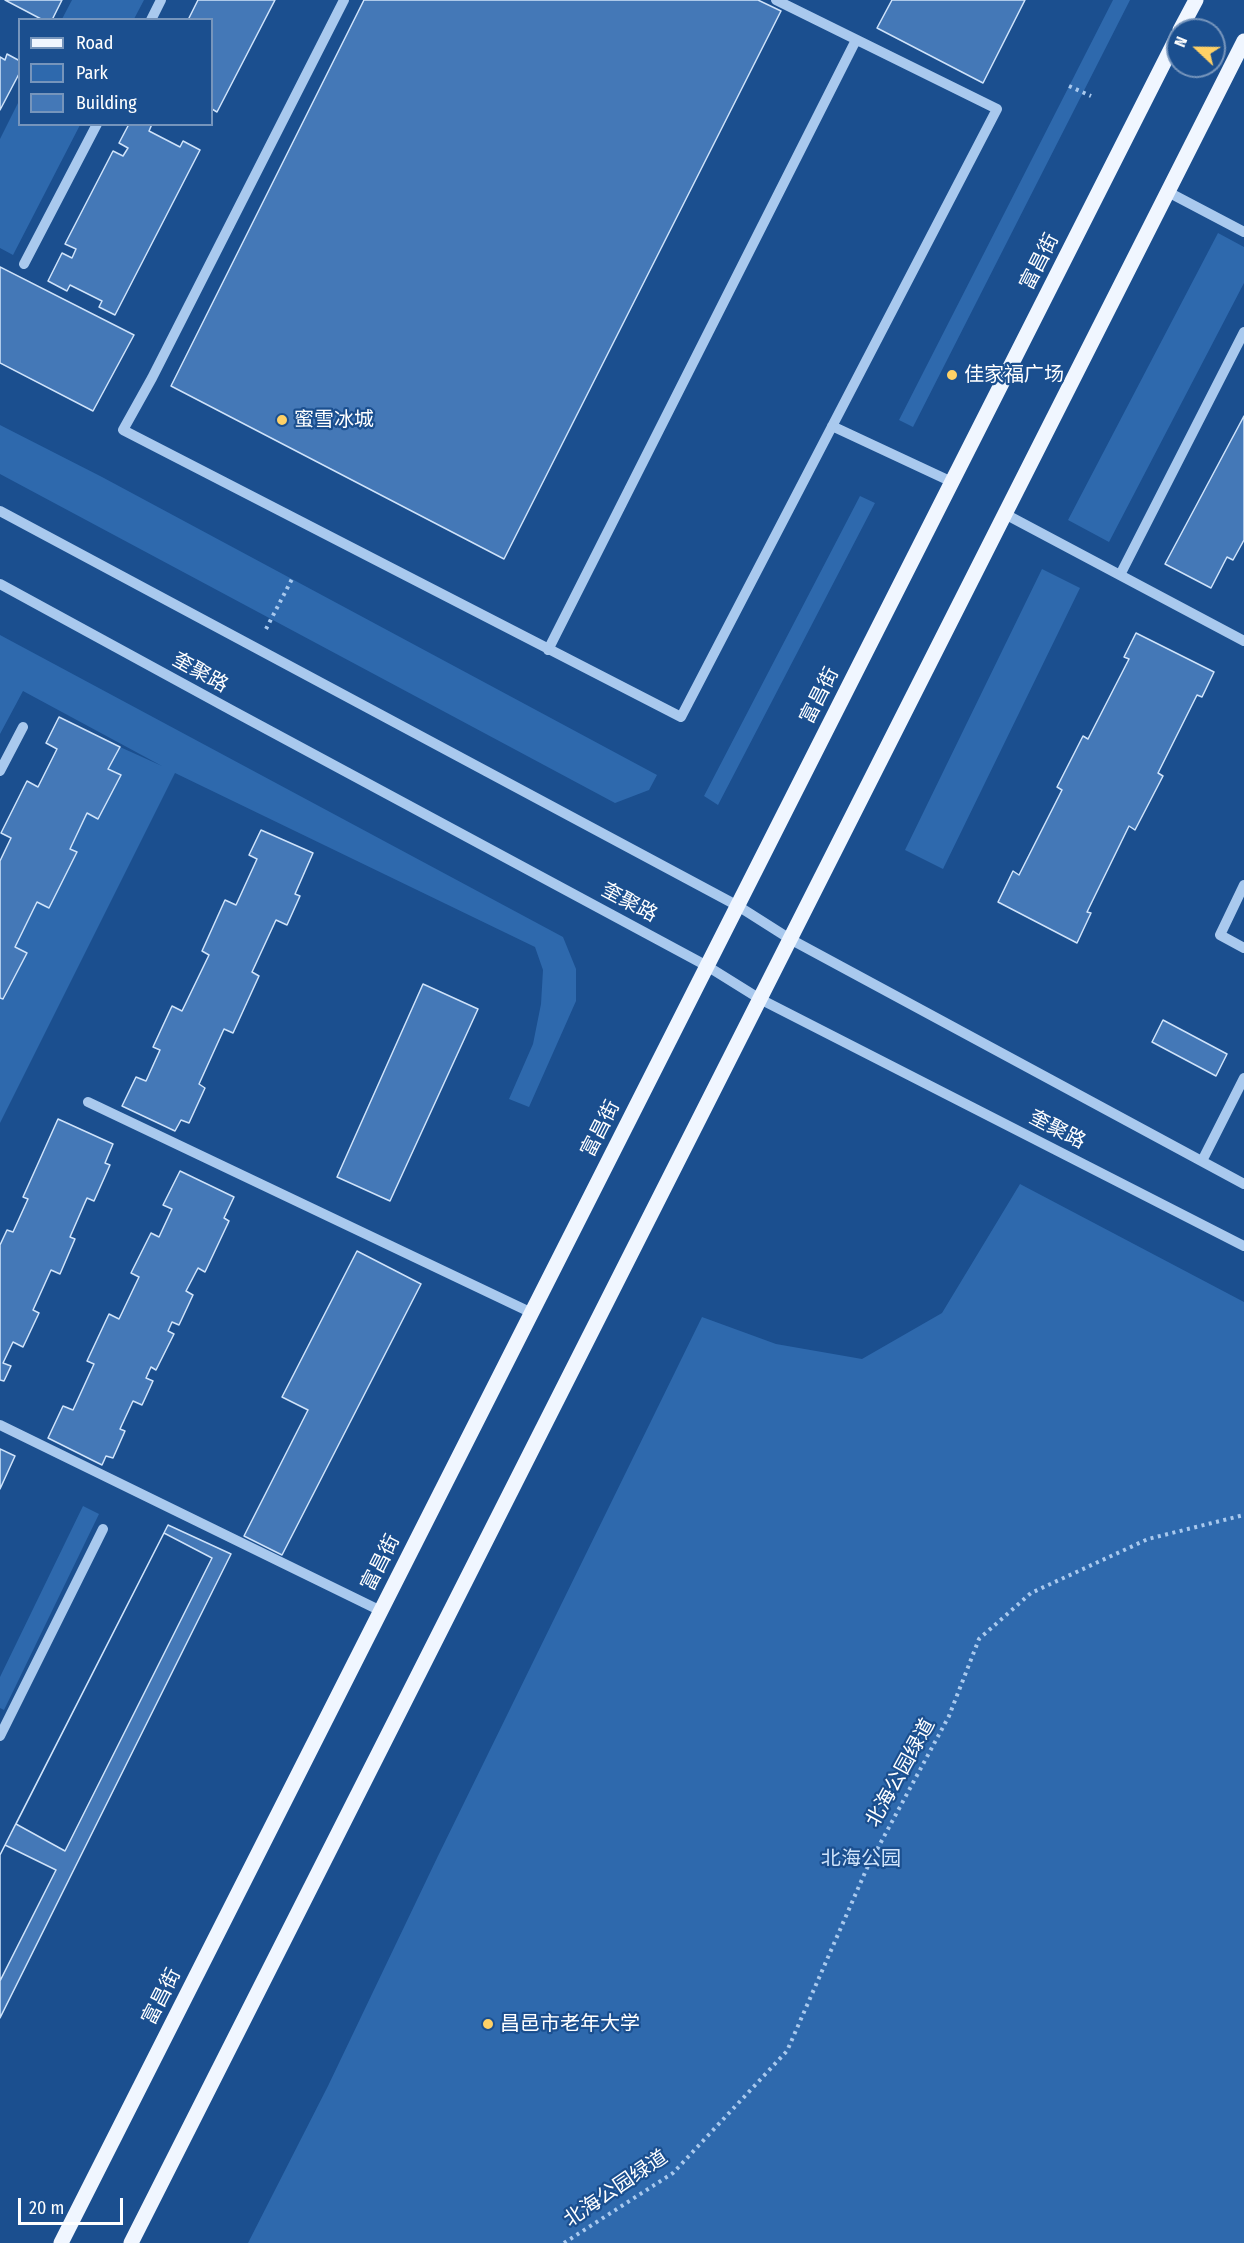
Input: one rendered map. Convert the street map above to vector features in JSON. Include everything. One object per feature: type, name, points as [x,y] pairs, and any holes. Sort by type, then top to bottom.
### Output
[{"type":"main road","points":[[1186,18],[1196,0]]},
{"type":"main road","points":[[131,2243],[1244,41]]},
{"type":"main road","name":"富昌街","points":[[61,2243],[1166,59]]},
{"type":"street","points":[[152,18],[161,0]]},
{"type":"street","points":[[344,0],[152,378],[123,430],[681,717],[997,110],[776,0]]},
{"type":"street","points":[[548,650],[856,40]]},
{"type":"street","points":[[24,264],[96,126]]},
{"type":"street","points":[[1168,192],[1244,232]]},
{"type":"street","points":[[1120,575],[1244,332]]},
{"type":"street","points":[[832,426],[951,482]]},
{"type":"street","points":[[0,510],[738,906],[790,939],[1244,1184]]},
{"type":"street","points":[[1005,514],[1244,641]]},
{"type":"street","name":"奎聚路","points":[[0,584],[707,966],[760,999],[1244,1246]]},
{"type":"street","points":[[0,771],[23,727]]},
{"type":"street","points":[[1244,885],[1220,935],[1244,948]]},
{"type":"street","points":[[1202,1161],[1244,1078]]},
{"type":"street","points":[[88,1102],[532,1313]]},
{"type":"street","points":[[0,1425],[381,1611]]},
{"type":"street","points":[[0,1736],[103,1529]]},
{"type":"path","points":[[1069,86],[1090,96]]},
{"type":"path","points":[[256,648],[292,579]]},
{"type":"path","name":"北海公园绿道","points":[[564,2243],[673,2173],[787,2051],[867,1868],[950,1716],[979,1640],[1031,1593],[1148,1539],[1244,1515]]},
{"type":"green space","points":[[72,0],[144,0],[135,18],[63,18]]},
{"type":"green space","points":[[1113,0],[1130,0],[913,427],[899,420]]},
{"type":"green space","points":[[18,103],[18,126],[79,126],[13,255],[0,248],[0,139]]},
{"type":"green space","points":[[1218,233],[1244,247],[1244,283],[1109,542],[1068,520]]},
{"type":"green space","points":[[0,425],[102,477],[657,775],[649,790],[615,803],[0,474]]},
{"type":"green space","points":[[860,496],[875,503],[718,805],[704,796]]},
{"type":"green space","points":[[1042,569],[1080,588],[943,869],[905,850]]},
{"type":"green space","points":[[0,635],[563,937],[576,969],[576,1001],[529,1107],[509,1099],[533,1044],[541,1004],[543,970],[535,947],[175,773],[0,1123],[0,998],[4,999],[27,953],[15,947],[37,902],[49,908],[77,853],[70,849],[87,813],[98,819],[120,775],[108,769],[120,747],[162,766],[23,691],[0,734]]},
{"type":"green space","name":"北海公园","points":[[1020,1184],[1244,1302],[1244,2243],[248,2243],[328,2086],[702,1317],[776,1344],[862,1359],[942,1313]]},
{"type":"green space","points":[[83,1506],[99,1514],[4,1710],[0,1708],[0,1677]]},
{"type":"building","points":[[5,0],[62,0],[53,18],[39,18]]},
{"type":"building","points":[[198,0],[275,0],[217,112],[213,110],[213,18],[189,18]]},
{"type":"building","points":[[364,0],[758,0],[781,11],[504,559],[171,386]]},
{"type":"building","points":[[892,0],[1025,0],[983,83],[877,28]]},
{"type":"building","points":[[7,54],[18,60],[18,76],[0,110],[0,57],[5,60]]},
{"type":"building","points":[[128,126],[151,126],[149,131],[180,147],[183,141],[200,150],[115,315],[99,307],[102,301],[70,285],[67,291],[48,281],[62,253],[72,258],[76,249],[65,244],[113,151],[123,156],[128,148],[119,143]]},
{"type":"building","points":[[0,267],[134,335],[93,411],[0,363]]},
{"type":"building","points":[[1244,416],[1244,540],[1233,560],[1227,557],[1211,588],[1165,564]]},
{"type":"building","points":[[1136,633],[1214,672],[1202,697],[1197,695],[1158,773],[1163,776],[1135,830],[1129,826],[1087,912],[1091,913],[1077,943],[998,902],[1013,871],[1019,875],[1062,790],[1057,787],[1083,736],[1088,739],[1129,659],[1124,657]]},
{"type":"building","points":[[59,717],[120,747],[108,769],[121,775],[98,819],[87,813],[70,849],[77,852],[49,908],[37,902],[15,947],[27,953],[3,999],[0,998],[0,861],[11,838],[1,833],[27,781],[38,787],[57,749],[46,743]]},
{"type":"building","points":[[261,830],[313,853],[295,894],[300,896],[287,925],[276,920],[252,972],[259,976],[233,1033],[224,1029],[199,1084],[205,1088],[189,1123],[181,1120],[175,1131],[122,1106],[136,1077],[146,1081],[160,1050],[153,1047],[172,1006],[182,1011],[209,955],[202,951],[225,900],[236,905],[257,859],[249,855]]},
{"type":"building","points":[[423,984],[478,1009],[390,1201],[337,1177]]},
{"type":"building","points":[[1163,1020],[1227,1054],[1216,1076],[1152,1042]]},
{"type":"building","points":[[58,1119],[113,1144],[105,1163],[110,1165],[94,1201],[87,1198],[70,1237],[75,1239],[60,1274],[51,1270],[33,1310],[39,1313],[23,1347],[13,1342],[3,1363],[11,1366],[4,1381],[0,1380],[0,1245],[7,1230],[13,1232],[28,1199],[23,1197]]},
{"type":"building","points":[[180,1171],[234,1197],[224,1218],[229,1221],[205,1272],[198,1268],[186,1291],[193,1295],[179,1325],[172,1322],[168,1331],[174,1334],[156,1370],[151,1367],[146,1378],[153,1381],[142,1405],[133,1401],[120,1429],[125,1431],[113,1458],[106,1456],[102,1465],[48,1438],[63,1406],[73,1410],[94,1364],[87,1361],[109,1314],[119,1319],[139,1277],[131,1273],[151,1233],[159,1237],[172,1209],[163,1205]]},
{"type":"building","points":[[357,1251],[421,1284],[282,1555],[244,1536],[308,1410],[282,1397]]},
{"type":"building","points":[[0,1449],[15,1456],[0,1489]]},
{"type":"building","points":[[168,1525],[231,1554],[0,2018],[0,1855]]},
{"type":"building","points":[[164,1533],[212,1558],[65,1851],[16,1824]]},
{"type":"building","points":[[5,1845],[56,1870],[0,1981],[0,1855]]},
{"type":"place","name":"佳家福广场","points":[[952,375]]},
{"type":"place","name":"蜜雪冰城","points":[[282,420]]},
{"type":"place","name":"昌邑市老年大学","points":[[488,2024]]}]
